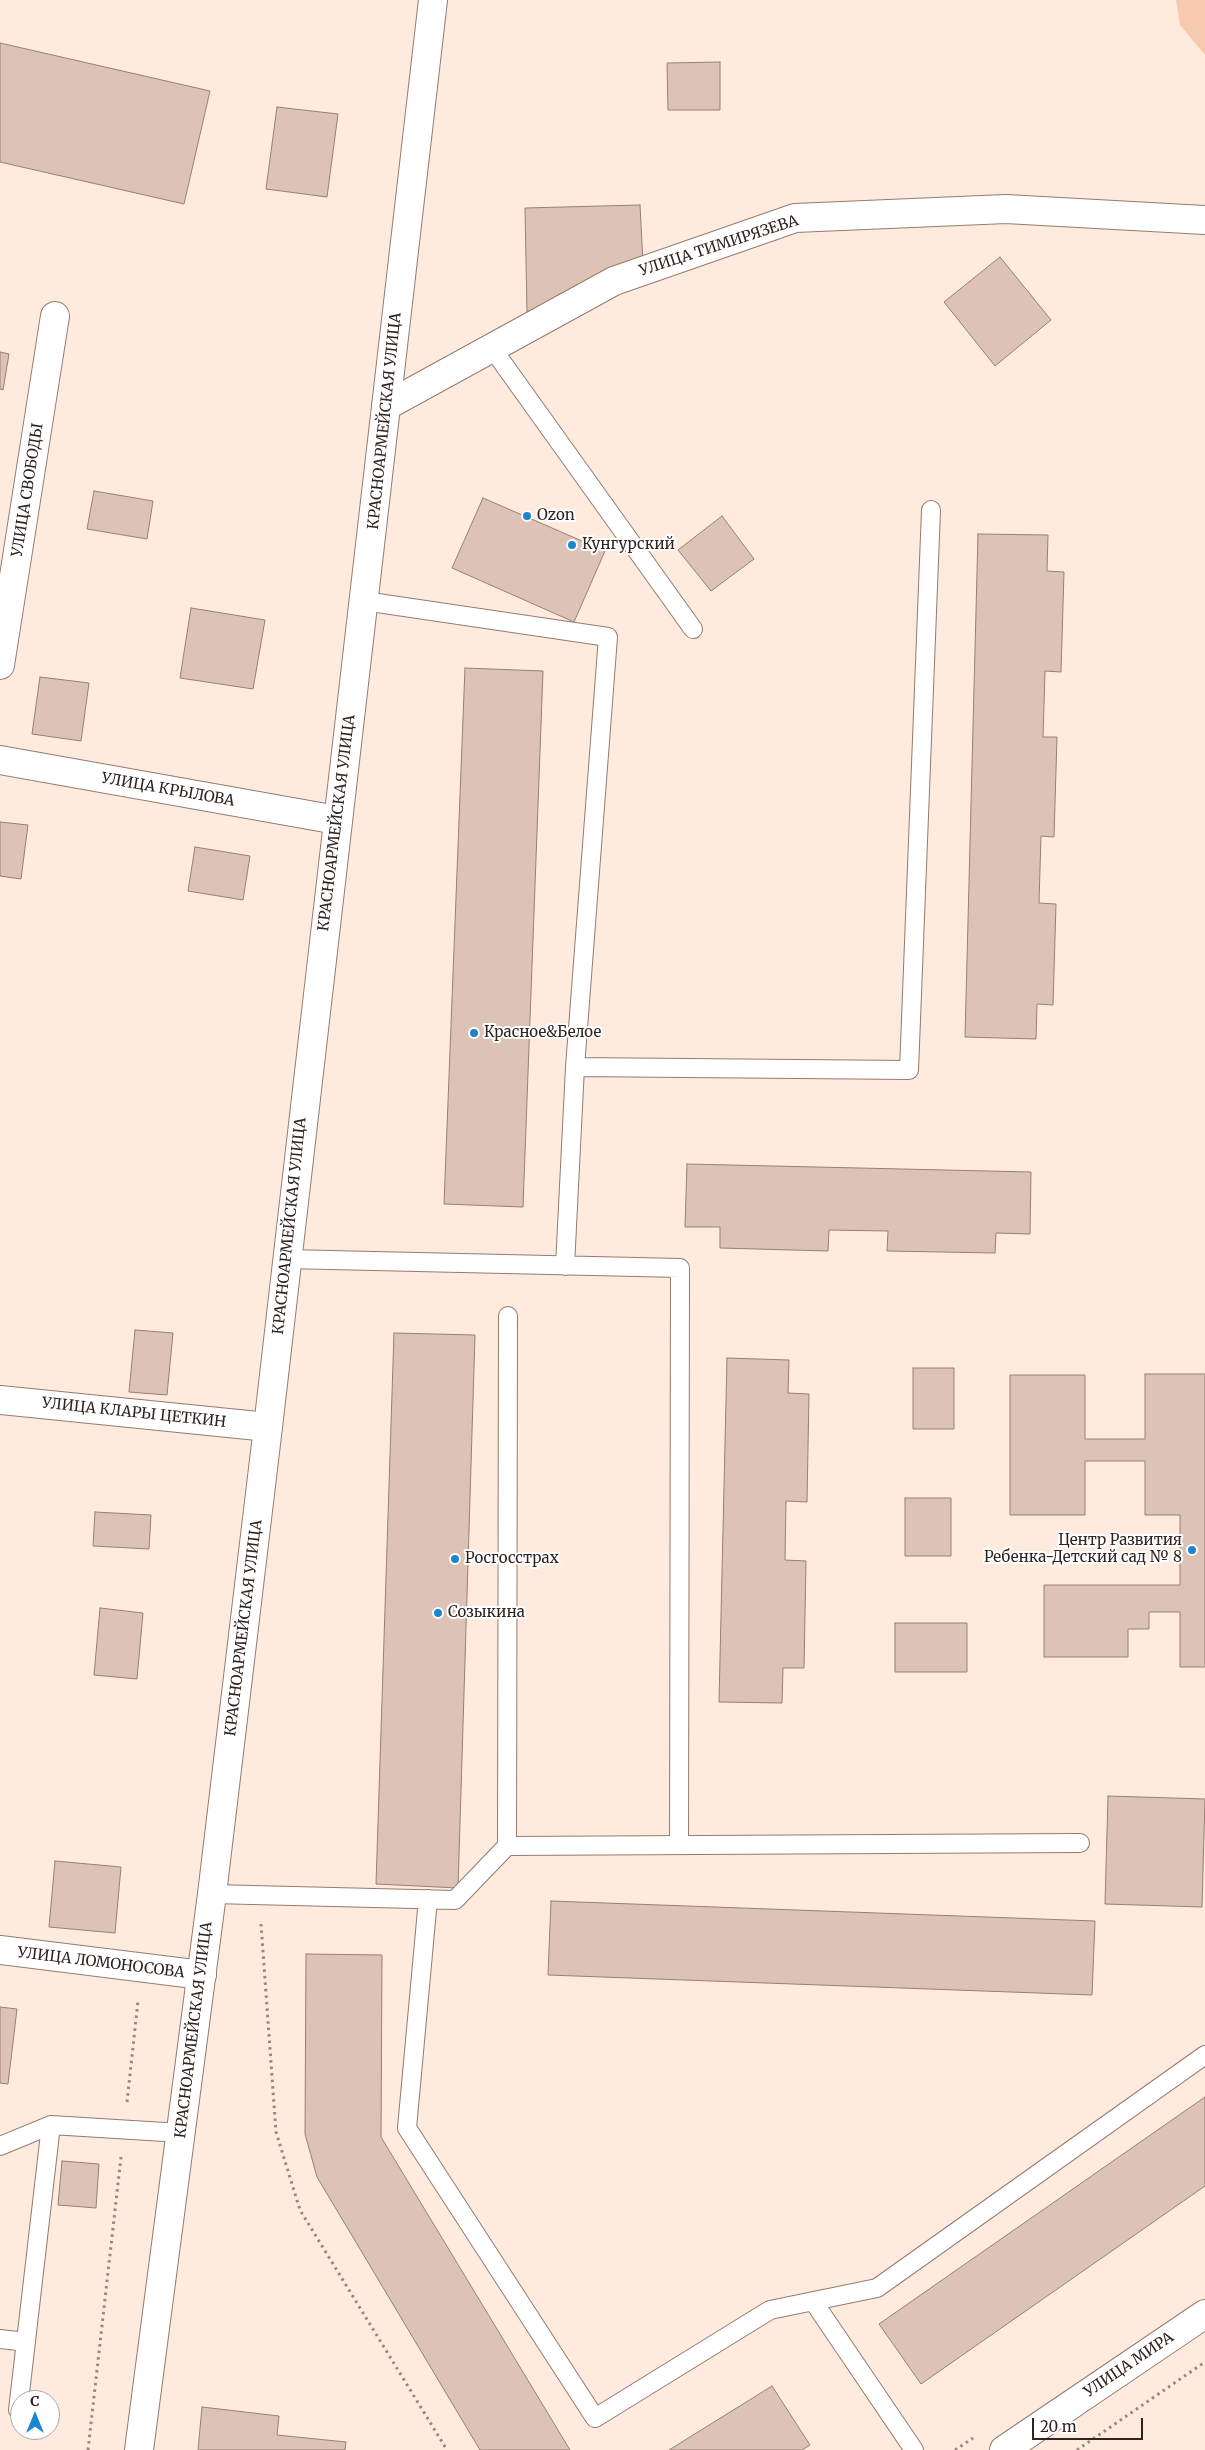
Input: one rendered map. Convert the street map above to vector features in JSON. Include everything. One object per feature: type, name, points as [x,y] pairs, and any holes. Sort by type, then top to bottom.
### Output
[{"type":"street","name":"КРАСНОАРМЕЙСКАЯ УЛИЦА","points":[[139,2450],[212,1894],[433,0]]},
{"type":"street","name":"УЛИЦА ТИМИРЯЗЕВА","points":[[386,406],[614,281],[795,218],[1006,209],[1205,220]]},
{"type":"street","name":"УЛИЦА СВОБОДЫ","points":[[0,665],[55,316]]},
{"type":"street","name":"УЛИЦА КРЫЛОВА","points":[[0,760],[337,820]]},
{"type":"street","name":"УЛИЦА КЛАРЫ ЦЕТКИН","points":[[0,1400],[268,1426]]},
{"type":"street","name":"УЛИЦА ЛОМОНОСОВА","points":[[0,1950],[202,1975]]},
{"type":"street","name":"УЛИЦА МИРА","points":[[1004,2450],[1205,2314]]},
{"type":"lane","points":[[492,348],[693,629]]},
{"type":"lane","points":[[575,1067],[909,1070],[931,510]]},
{"type":"lane","points":[[364,601],[608,637],[575,1067],[565,1266]]},
{"type":"lane","points":[[286,1259],[680,1268],[679,1845]]},
{"type":"lane","points":[[212,1894],[455,1900],[507,1846],[508,1316]]},
{"type":"lane","points":[[507,1846],[1080,1843]]},
{"type":"lane","points":[[428,1899],[407,2128],[595,2418],[770,2310],[877,2288],[1205,2055]]},
{"type":"lane","points":[[20,2390],[51,2125]]},
{"type":"lane","points":[[0,2146],[51,2125],[181,2133]]},
{"type":"lane","points":[[814,2301],[914,2450]]},
{"type":"lane","points":[[0,2339],[26,2342]]},
{"type":"path","points":[[260,1896],[276,2132],[300,2210],[447,2450]]},
{"type":"path","points":[[88,2450],[142,1968]]},
{"type":"path","points":[[1077,2450],[1205,2362]]},
{"type":"shaded area","points":[[1176,0],[1205,0],[1205,55],[1180,25]]},
{"type":"building","points":[[0,43],[210,91],[184,204],[0,162]]},
{"type":"building","points":[[720,62],[720,110],[668,110],[667,63]]},
{"type":"building","points":[[277,107],[338,114],[327,197],[266,189]]},
{"type":"building","points":[[640,205],[643,263],[527,313],[525,208]]},
{"type":"building","points":[[1000,257],[1051,320],[995,366],[944,302]]},
{"type":"building","points":[[0,352],[9,354],[3,390],[0,389]]},
{"type":"building","points":[[94,491],[153,501],[147,539],[87,529]]},
{"type":"building","points":[[483,498],[605,551],[574,622],[452,568]]},
{"type":"building","points":[[722,516],[754,559],[711,591],[678,550]]},
{"type":"building","points":[[978,534],[1048,535],[1047,571],[1064,572],[1061,672],[1045,671],[1043,737],[1057,737],[1054,837],[1041,836],[1039,903],[1056,904],[1053,1005],[1037,1004],[1036,1039],[965,1037]]},
{"type":"building","points":[[191,608],[265,620],[253,689],[180,678]]},
{"type":"building","points":[[465,668],[543,671],[523,1207],[444,1204]]},
{"type":"building","points":[[40,677],[89,683],[81,741],[32,734]]},
{"type":"building","points":[[0,822],[28,825],[21,879],[0,876]]},
{"type":"building","points":[[195,847],[250,856],[243,900],[188,891]]},
{"type":"building","points":[[687,1164],[1031,1172],[1030,1234],[996,1233],[995,1253],[887,1251],[888,1231],[829,1230],[828,1251],[720,1248],[720,1227],[685,1227]]},
{"type":"building","points":[[135,1330],[173,1333],[167,1395],[129,1392]]},
{"type":"building","points":[[394,1333],[475,1335],[458,1888],[376,1884]]},
{"type":"building","points":[[727,1358],[789,1360],[788,1393],[809,1394],[807,1502],[786,1501],[785,1560],[806,1561],[804,1668],[783,1668],[782,1703],[719,1702]]},
{"type":"building","points":[[913,1368],[954,1368],[954,1429],[913,1429]]},
{"type":"building","name":"Центр Развития Ребенка-Детский сад № 8","points":[[1145,1374],[1205,1374],[1205,1667],[1180,1667],[1180,1612],[1149,1612],[1149,1629],[1128,1629],[1128,1657],[1044,1657],[1044,1585],[1180,1585],[1180,1515],[1145,1515],[1145,1461],[1085,1461],[1085,1515],[1010,1515],[1010,1375],[1085,1375],[1085,1439],[1145,1439]]},
{"type":"building","points":[[905,1498],[951,1498],[951,1556],[905,1556]]},
{"type":"building","points":[[95,1512],[151,1515],[149,1549],[93,1546]]},
{"type":"building","points":[[100,1608],[143,1613],[137,1679],[94,1675]]},
{"type":"building","points":[[895,1623],[967,1623],[967,1672],[895,1672]]},
{"type":"building","points":[[1108,1796],[1205,1799],[1202,1907],[1105,1904]]},
{"type":"building","points":[[55,1861],[121,1867],[115,1933],[49,1927]]},
{"type":"building","points":[[551,1901],[1095,1921],[1092,1995],[548,1975]]},
{"type":"building","points":[[306,1954],[382,1955],[381,2137],[570,2450],[480,2450],[317,2177],[305,2134]]},
{"type":"building","points":[[0,2007],[17,2009],[8,2084],[0,2083]]},
{"type":"building","points":[[1205,2097],[1205,2186],[921,2384],[879,2324]]},
{"type":"building","points":[[62,2161],[99,2164],[96,2208],[58,2205]]},
{"type":"building","points":[[772,2386],[810,2445],[802,2450],[669,2450]]},
{"type":"building","points":[[202,2407],[279,2416],[277,2435],[346,2442],[345,2450],[198,2450]]},
{"type":"place","name":"Ozon","points":[[527,516]]},
{"type":"place","name":"Кунгурский","points":[[572,545]]},
{"type":"place","name":"Красное&Белое","points":[[474,1033]]},
{"type":"place","name":"Центр Развития Ребенка-Детский сад № 8","points":[[1192,1550]]},
{"type":"place","name":"Росгосстрах","points":[[455,1559]]},
{"type":"place","name":"Созыкина","points":[[438,1613]]}]
